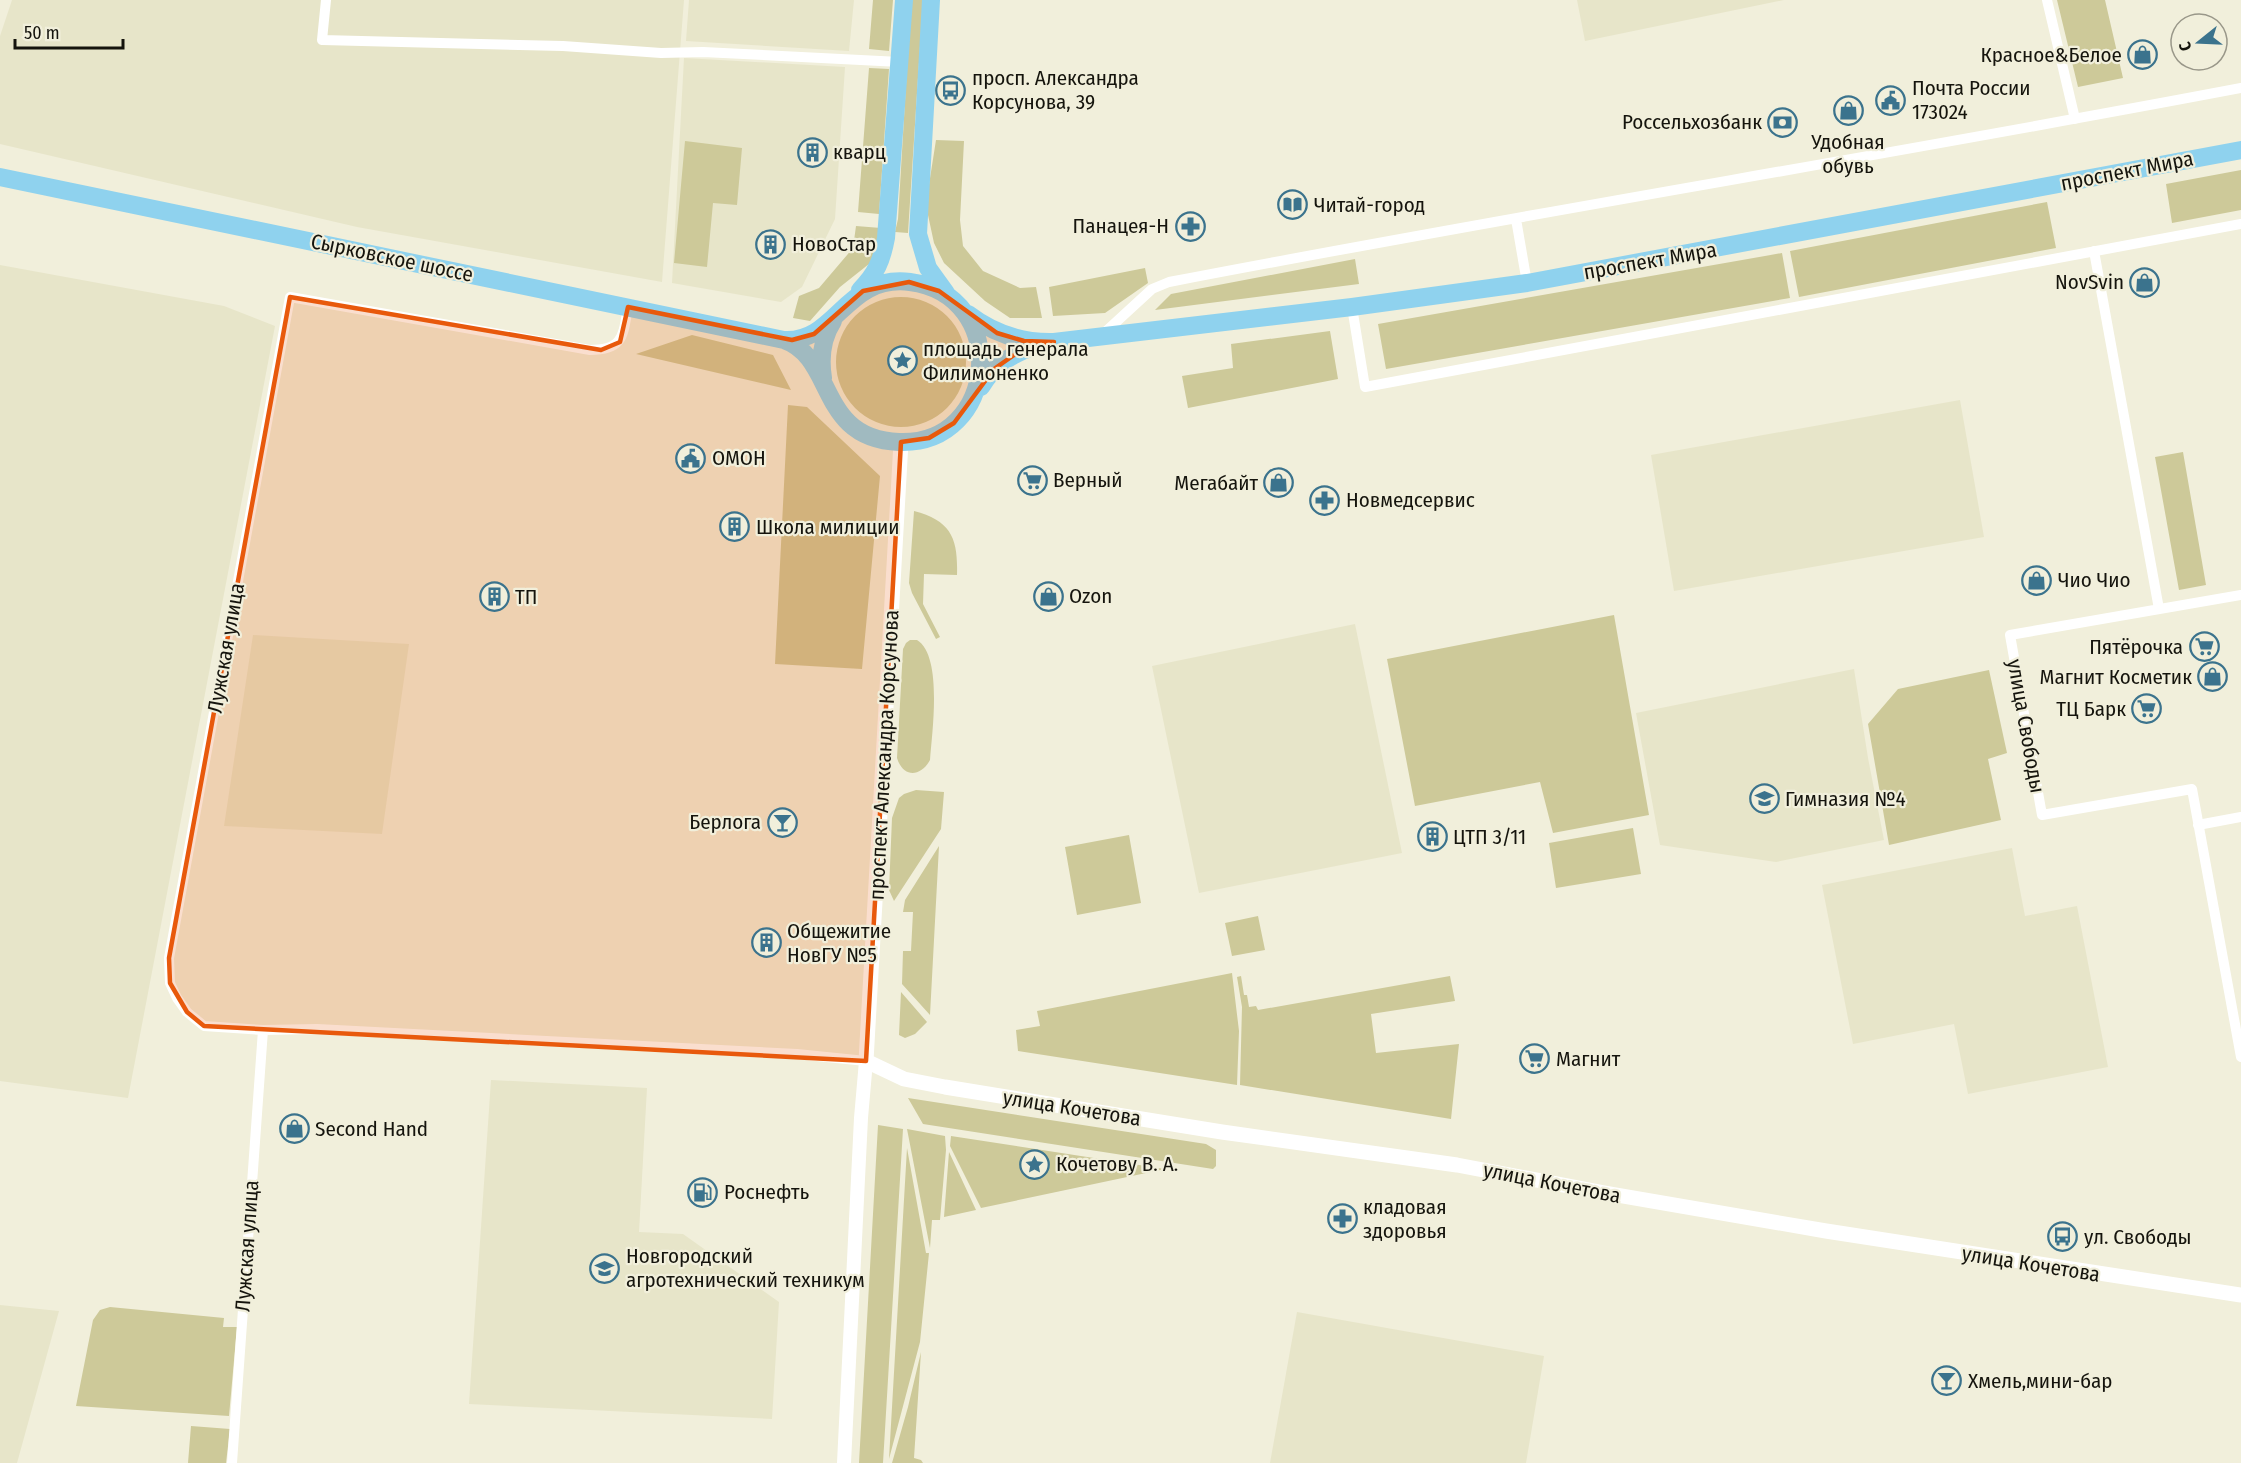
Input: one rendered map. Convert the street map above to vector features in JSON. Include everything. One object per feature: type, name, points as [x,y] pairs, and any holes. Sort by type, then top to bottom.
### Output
[{"type":"main road","points":[[784,340],[807,337],[822,328],[872,277],[883,256],[888,218],[904,0]]},
{"type":"main road","points":[[784,340],[792,342],[805,352],[831,400],[848,422],[860,431],[886,441],[901,442],[929,438],[942,431],[964,413],[972,401],[981,373],[982,359],[975,331],[928,268],[918,234],[931,0]]},
{"type":"main road","name":"проспект Мира","points":[[972,401],[986,378],[1002,361],[1026,349],[1054,342],[1352,307],[1527,283],[2241,150]]},
{"type":"main road","name":"Сырковское шоссе","points":[[0,177],[784,340]]},
{"type":"main road","points":[[831,400],[825,386],[822,355],[824,339],[845,306],[863,291],[893,282],[924,285],[956,303]]},
{"type":"main road","name":"проспект Мира","points":[[956,303],[997,333],[1024,341],[1054,342]]},
{"type":"main road","name":"проспект Александра Корсунова","points":[[866,1061],[901,442]]},
{"type":"main road","name":"улица Кочетова","points":[[866,1061],[904,1079],[945,1087],[1222,1132],[1457,1165],[1826,1231],[2241,1295]]},
{"type":"street","points":[[326,0],[322,40],[563,46],[661,53],[704,52],[900,62]]},
{"type":"street","points":[[2047,0],[2074,119]]},
{"type":"street","points":[[1100,337],[1152,289],[1169,282],[1361,245],[2241,88]]},
{"type":"street","points":[[1516,219],[1527,283]]},
{"type":"street","points":[[1352,307],[1365,387],[2241,224]]},
{"type":"street","points":[[2094,251],[2159,609]]},
{"type":"street","name":"Лужская улица","points":[[232,1463],[263,1030],[204,1026],[187,1012],[177,998],[170,983],[169,958],[290,297],[590,350],[612,348],[620,342],[628,307]]},
{"type":"street","name":"улица Свободы","points":[[2241,595],[2010,635],[2042,815],[2192,789],[2241,1057]]},
{"type":"street","points":[[2198,825],[2241,817]]},
{"type":"street","points":[[263,1030],[316,1029],[797,1054],[866,1061]]},
{"type":"street","name":"проспект Александра Корсунова","points":[[844,1463],[861,1118],[866,1061]]},
{"type":"highlighted area","points":[[909,282],[939,291],[997,333],[1024,341],[1054,342],[1014,355],[994,369],[954,423],[929,438],[901,442],[866,1061],[204,1026],[187,1012],[170,983],[169,958],[290,297],[601,350],[620,342],[628,307],[792,340],[814,334],[863,291]]},
{"type":"shaded area","points":[[12,0],[684,0],[662,282],[357,227],[0,144],[0,36]]},
{"type":"shaded area","points":[[689,0],[854,0],[849,51],[686,41]]},
{"type":"shaded area","points":[[873,0],[893,0],[889,51],[869,49]]},
{"type":"shaded area","points":[[911,0],[923,0],[908,233],[895,232],[898,219]]},
{"type":"shaded area","points":[[1577,0],[1784,0],[1585,41]]},
{"type":"shaded area","points":[[2057,0],[2105,0],[2123,78],[2078,87]]},
{"type":"shaded area","points":[[684,58],[845,67],[835,219],[802,287],[781,302],[672,283]]},
{"type":"shaded area","points":[[869,68],[889,69],[879,214],[858,212]]},
{"type":"shaded area","points":[[936,140],[964,141],[960,220],[963,246],[983,271],[1020,288],[1036,287],[1042,318],[1010,318],[985,301],[944,263],[934,243],[928,215],[928,191]]},
{"type":"shaded area","points":[[685,141],[742,148],[737,205],[713,203],[707,267],[674,263]]},
{"type":"shaded area","points":[[2241,170],[2241,210],[2172,223],[2166,184]]},
{"type":"shaded area","points":[[2047,202],[2056,248],[1799,297],[1790,251]]},
{"type":"shaded area","points":[[856,226],[881,228],[874,260],[840,287],[810,321],[793,318],[799,296],[819,288],[853,248]]},
{"type":"shaded area","points":[[1782,253],[1790,298],[1386,369],[1378,324]]},
{"type":"shaded area","points":[[1355,259],[1359,284],[1155,310],[1171,294]]},
{"type":"shaded area","points":[[0,265],[224,306],[275,326],[128,1098],[0,1081]]},
{"type":"shaded area","points":[[1145,268],[1148,283],[1105,313],[1053,316],[1049,287]]},
{"type":"shaded area","points":[[901,297],[926,302],[947,316],[961,337],[966,362],[961,387],[947,408],[926,422],[901,427],[876,422],[855,408],[841,387],[836,362],[841,337],[855,316],[876,302]]},
{"type":"shaded area","points":[[1330,331],[1338,379],[1188,408],[1182,376],[1233,368],[1231,344]]},
{"type":"shaded area","points":[[692,335],[773,355],[791,390],[636,354]]},
{"type":"shaded area","points":[[1960,400],[1984,537],[1674,591],[1651,455]]},
{"type":"shaded area","points":[[788,405],[807,407],[880,476],[862,669],[775,664]]},
{"type":"shaded area","points":[[2183,452],[2206,585],[2179,590],[2155,457]]},
{"type":"shaded area","points":[[914,511],[927,515],[945,526],[956,551],[957,575],[924,574],[923,604],[940,637],[936,639],[909,583]]},
{"type":"shaded area","points":[[1614,615],[1649,815],[1553,833],[1540,782],[1415,806],[1387,659]]},
{"type":"shaded area","points":[[1355,624],[1402,853],[1199,893],[1152,666]]},
{"type":"shaded area","points":[[253,635],[409,644],[382,834],[224,826]]},
{"type":"shaded area","points":[[910,640],[917,640],[925,649],[930,662],[934,696],[930,760],[922,770],[912,773],[903,769],[897,758],[903,649]]},
{"type":"shaded area","name":"Гимназия №4","points":[[1854,669],[1884,840],[1776,862],[1660,845],[1636,713]]},
{"type":"shaded area","points":[[1989,670],[2007,753],[1988,759],[2001,820],[1889,845],[1868,724],[1898,689]]},
{"type":"shaded area","points":[[916,790],[944,792],[941,829],[894,901],[889,890],[892,818],[899,798]]},
{"type":"shaded area","points":[[1633,828],[1641,874],[1556,888],[1549,843]]},
{"type":"shaded area","points":[[1129,835],[1141,903],[1077,915],[1065,847]]},
{"type":"shaded area","points":[[939,846],[930,1015],[902,984],[903,951],[911,951],[913,912],[903,912],[905,900]]},
{"type":"shaded area","points":[[2012,848],[2025,916],[2077,906],[2108,1067],[1968,1094],[1954,1024],[1853,1044],[1822,885]]},
{"type":"shaded area","points":[[1258,916],[1265,950],[1232,956],[1225,923]]},
{"type":"shaded area","points":[[1232,973],[1239,1031],[1237,1085],[1018,1051],[1016,1030],[1040,1026],[1037,1011]]},
{"type":"shaded area","points":[[1241,976],[1244,995],[1247,995],[1249,1007],[1256,1006],[1258,1010],[1450,976],[1455,1001],[1371,1014],[1376,1053],[1459,1044],[1451,1119],[1240,1085],[1242,1007],[1237,977]]},
{"type":"shaded area","points":[[901,992],[927,1022],[915,1034],[905,1038],[899,1035]]},
{"type":"shaded area","name":"Новгородский агротехнический техникум","points":[[491,1080],[647,1088],[639,1232],[683,1234],[779,1302],[772,1419],[469,1404]]},
{"type":"shaded area","points":[[908,1098],[1206,1144],[1216,1150],[1216,1166],[1213,1169],[923,1124]]},
{"type":"shaded area","points":[[878,1125],[903,1129],[883,1463],[859,1463]]},
{"type":"shaded area","points":[[907,1129],[945,1136],[946,1150],[940,1220],[932,1220],[930,1248]]},
{"type":"shaded area","points":[[951,1136],[1165,1169],[981,1208],[950,1146]]},
{"type":"shaded area","points":[[907,1148],[926,1253],[929,1253],[920,1342],[889,1459]]},
{"type":"shaded area","points":[[949,1152],[976,1210],[944,1217]]},
{"type":"shaded area","points":[[0,1305],[59,1311],[17,1463],[0,1463]]},
{"type":"shaded area","points":[[110,1307],[224,1318],[223,1327],[237,1327],[229,1416],[76,1406],[93,1320],[100,1310]]},
{"type":"shaded area","points":[[1297,1312],[1544,1356],[1526,1463],[1270,1463]]},
{"type":"shaded area","points":[[921,1352],[914,1458],[923,1463],[892,1463],[908,1407]]},
{"type":"shaded area","points":[[191,1426],[230,1429],[226,1463],[188,1463]]},
{"type":"place","name":"Красное&Белое","points":[[2143,55]]},
{"type":"place","name":"просп. Александра Корсунова, 39","points":[[951,90]]},
{"type":"place","name":"Почта России 173024","points":[[1891,100]]},
{"type":"place","name":"Удобная обувь","points":[[1848,111]]},
{"type":"place","name":"Россельхозбанк","points":[[1783,122]]},
{"type":"place","name":"кварц","points":[[812,152]]},
{"type":"place","name":"Читай-город","points":[[1293,205]]},
{"type":"place","name":"Панацея-Н","points":[[1190,226]]},
{"type":"place","name":"НовоСтар","points":[[771,244]]},
{"type":"place","name":"NovSvin","points":[[2145,282]]},
{"type":"place","name":"площадь генерала Филимоненко","points":[[902,361]]},
{"type":"place","name":"ОМОН","points":[[691,458]]},
{"type":"place","name":"Верный","points":[[1032,480]]},
{"type":"place","name":"Мегабайт","points":[[1279,483]]},
{"type":"place","name":"Новмедсервис","points":[[1325,500]]},
{"type":"place","name":"Школа милиции","points":[[735,527]]},
{"type":"place","name":"Чио Чио","points":[[2037,580]]},
{"type":"place","name":"Ozon","points":[[1048,596]]},
{"type":"place","name":"ТП","points":[[494,597]]},
{"type":"place","name":"Пятёрочка","points":[[2204,647]]},
{"type":"place","name":"Магнит Косметик","points":[[2213,677]]},
{"type":"place","name":"ТЦ Барк","points":[[2147,709]]},
{"type":"place","name":"Гимназия №4","points":[[1764,799]]},
{"type":"place","name":"Берлога","points":[[782,822]]},
{"type":"place","name":"ЦТП 3/11","points":[[1432,837]]},
{"type":"place","name":"Общежитие НовГУ №5","points":[[766,943]]},
{"type":"place","name":"Магнит","points":[[1535,1059]]},
{"type":"place","name":"Second Hand","points":[[294,1129]]},
{"type":"place","name":"Кочетову В. А.","points":[[1035,1164]]},
{"type":"place","name":"Роснефть","points":[[703,1192]]},
{"type":"place","name":"кладовая здоровья","points":[[1342,1219]]},
{"type":"place","name":"ул. Свободы","points":[[2063,1237]]},
{"type":"place","name":"Новгородский агротехнический техникум","points":[[605,1268]]},
{"type":"place","name":"Хмель,мини-бар","points":[[1947,1381]]}]
